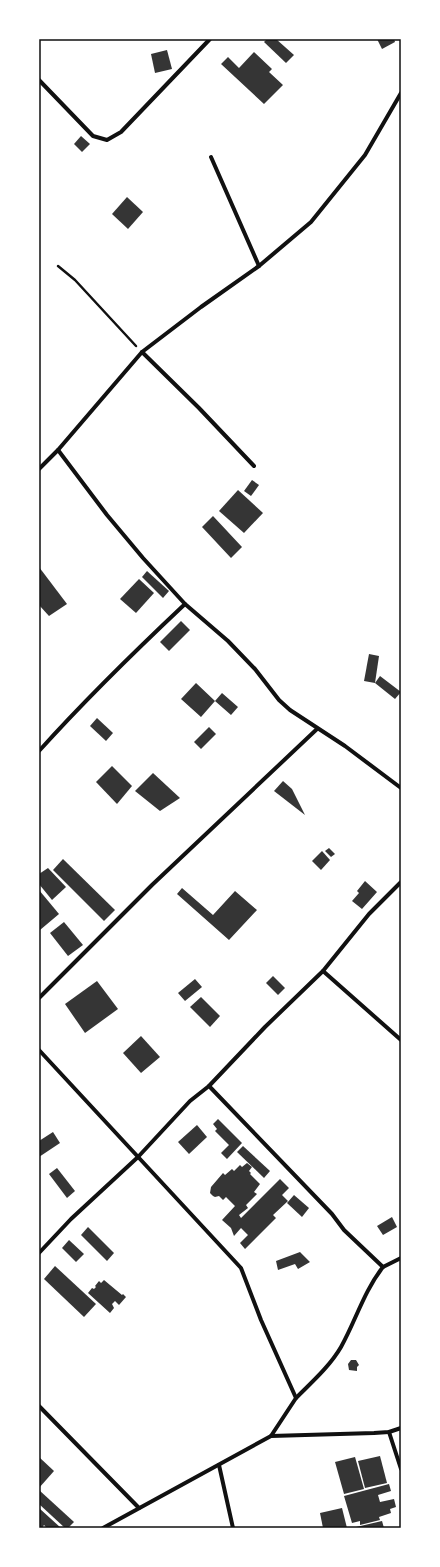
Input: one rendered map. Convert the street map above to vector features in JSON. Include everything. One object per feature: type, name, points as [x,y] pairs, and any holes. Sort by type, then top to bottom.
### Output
[{"type":"street","points":[[39,80],[93,136],[107,140],[121,132],[210,39]]},
{"type":"street","points":[[39,469],[58,450],[142,352],[201,307],[259,266],[311,222],[365,155],[401,93]]},
{"type":"street","points":[[210,157],[259,266]]},
{"type":"street","points":[[142,352],[199,408],[254,466]]},
{"type":"street","points":[[58,450],[106,515],[184,604],[228,641],[255,669],[279,700],[290,710],[345,746],[401,788]]},
{"type":"street","points":[[39,751],[91,695],[184,604]]},
{"type":"street","points":[[39,998],[152,885],[317,729]]},
{"type":"street","points":[[39,1253],[72,1219],[138,1157],[190,1101],[209,1086],[265,1027],[323,971],[369,914],[401,882]]},
{"type":"street","points":[[323,971],[401,1040]]},
{"type":"street","points":[[39,1050],[241,1268],[261,1320],[296,1398]]},
{"type":"street","points":[[209,1086],[332,1214],[344,1230],[383,1267]]},
{"type":"street","points":[[103,1528],[271,1436],[296,1398],[321,1374],[341,1348],[373,1280],[383,1267],[401,1258]]},
{"type":"street","points":[[39,1406],[139,1508]]},
{"type":"street","points":[[271,1436],[389,1432],[401,1428]]},
{"type":"street","points":[[389,1432],[401,1469]]},
{"type":"street","points":[[219,1465],[233,1528]]},
{"type":"path","points":[[58,266],[80,285],[142,352]]},
{"type":"building","points":[[267,39],[276,39],[294,55],[286,63],[264,42]]},
{"type":"building","points":[[377,39],[394,39],[395,42],[382,49]]},
{"type":"building","points":[[167,50],[172,69],[155,73],[151,54]]},
{"type":"building","points":[[254,52],[272,69],[269,72],[283,85],[264,104],[221,64],[228,57],[239,68]]},
{"type":"building","points":[[81,136],[90,144],[82,152],[74,144]]},
{"type":"building","points":[[127,197],[143,212],[128,229],[112,214]]},
{"type":"building","points":[[252,480],[259,485],[251,496],[244,491]]},
{"type":"building","points":[[238,490],[263,513],[244,533],[219,511]]},
{"type":"building","points":[[213,516],[242,547],[231,558],[202,527]]},
{"type":"building","points":[[39,567],[67,604],[49,616],[39,605]]},
{"type":"building","points":[[147,571],[169,591],[163,598],[142,577]]},
{"type":"building","points":[[139,579],[154,593],[136,613],[120,599]]},
{"type":"building","points":[[181,621],[190,630],[169,651],[160,642]]},
{"type":"building","points":[[369,654],[379,656],[375,683],[364,681]]},
{"type":"building","points":[[380,676],[401,692],[395,699],[375,683]]},
{"type":"building","points":[[196,683],[215,701],[201,717],[181,699]]},
{"type":"building","points":[[222,693],[238,707],[231,715],[215,701]]},
{"type":"building","points":[[97,718],[113,733],[106,741],[90,726]]},
{"type":"building","points":[[209,727],[216,734],[201,749],[194,742]]},
{"type":"building","points":[[112,766],[132,786],[117,804],[96,782]]},
{"type":"building","points":[[153,773],[180,798],[160,811],[135,791]]},
{"type":"building","points":[[283,781],[292,789],[305,815],[274,791]]},
{"type":"building","points":[[329,848],[335,854],[331,857],[325,851]]},
{"type":"building","points":[[322,851],[330,860],[321,870],[312,861]]},
{"type":"building","points":[[63,859],[115,910],[104,921],[53,870]]},
{"type":"building","points":[[48,868],[66,887],[52,900],[39,884],[39,874]]},
{"type":"building","points":[[365,881],[377,892],[362,909],[352,901],[359,893],[357,891]]},
{"type":"building","points":[[182,888],[213,915],[235,891],[257,910],[229,940],[177,894]]},
{"type":"building","points":[[39,890],[59,914],[40,930],[39,928]]},
{"type":"building","points":[[64,922],[83,945],[68,956],[50,933]]},
{"type":"building","points":[[273,976],[285,988],[278,995],[266,983]]},
{"type":"building","points":[[195,979],[202,987],[185,1001],[178,993]]},
{"type":"building","points":[[97,981],[118,1009],[85,1033],[65,1004]]},
{"type":"building","points":[[201,997],[220,1016],[210,1027],[190,1007]]},
{"type":"building","points":[[141,1036],[160,1057],[141,1073],[123,1053]]},
{"type":"building","points":[[218,1119],[242,1143],[227,1159],[221,1153],[229,1145],[215,1131],[217,1129],[213,1124]]},
{"type":"building","points":[[197,1125],[207,1137],[189,1154],[178,1142]]},
{"type":"building","points":[[53,1132],[60,1143],[39,1157],[39,1141]]},
{"type":"building","points":[[243,1146],[270,1171],[264,1178],[237,1152]]},
{"type":"building","points":[[247,1163],[252,1167],[249,1171],[251,1173],[250,1174],[260,1184],[254,1192],[257,1194],[246,1205],[248,1208],[239,1215],[241,1218],[280,1179],[289,1188],[282,1195],[288,1201],[273,1215],[276,1218],[245,1249],[240,1243],[248,1235],[241,1228],[234,1236],[231,1228],[222,1220],[235,1206],[226,1197],[223,1200],[219,1196],[215,1197],[210,1193],[211,1187],[223,1173],[225,1175],[232,1169],[234,1171],[240,1165],[242,1167]]},
{"type":"building","points":[[57,1168],[75,1191],[67,1198],[49,1174]]},
{"type":"building","points":[[294,1195],[309,1208],[302,1217],[287,1203]]},
{"type":"building","points":[[392,1217],[397,1227],[383,1235],[377,1226]]},
{"type":"building","points":[[88,1227],[114,1253],[107,1261],[81,1235]]},
{"type":"building","points":[[69,1240],[84,1254],[76,1262],[62,1248]]},
{"type":"building","points":[[300,1252],[310,1262],[298,1269],[295,1264],[278,1270],[276,1261]]},
{"type":"building","points":[[55,1266],[96,1304],[84,1317],[44,1279]]},
{"type":"building","points":[[104,1280],[126,1297],[119,1305],[115,1301],[112,1304],[114,1308],[110,1313],[88,1293],[92,1288],[94,1289],[96,1287],[95,1286],[99,1281],[101,1283]]},
{"type":"building","points":[[351,1360],[356,1360],[359,1365],[357,1367],[357,1371],[349,1370],[348,1364]]},
{"type":"building","points":[[380,1456],[387,1483],[365,1488],[358,1461]]},
{"type":"building","points":[[39,1457],[54,1471],[39,1488]]},
{"type":"building","points":[[355,1457],[364,1489],[344,1494],[335,1462]]},
{"type":"building","points":[[389,1484],[391,1491],[378,1495],[380,1502],[394,1499],[396,1507],[390,1509],[391,1513],[379,1517],[380,1520],[360,1525],[360,1521],[352,1523],[344,1496]]},
{"type":"building","points":[[39,1490],[74,1522],[68,1528],[65,1528],[39,1504]]},
{"type":"building","points":[[39,1508],[61,1528],[47,1528],[44,1525],[42,1528],[39,1528]]},
{"type":"building","points":[[342,1508],[347,1528],[323,1528],[320,1513]]},
{"type":"building","points":[[382,1521],[384,1528],[356,1528],[356,1527]]}]
